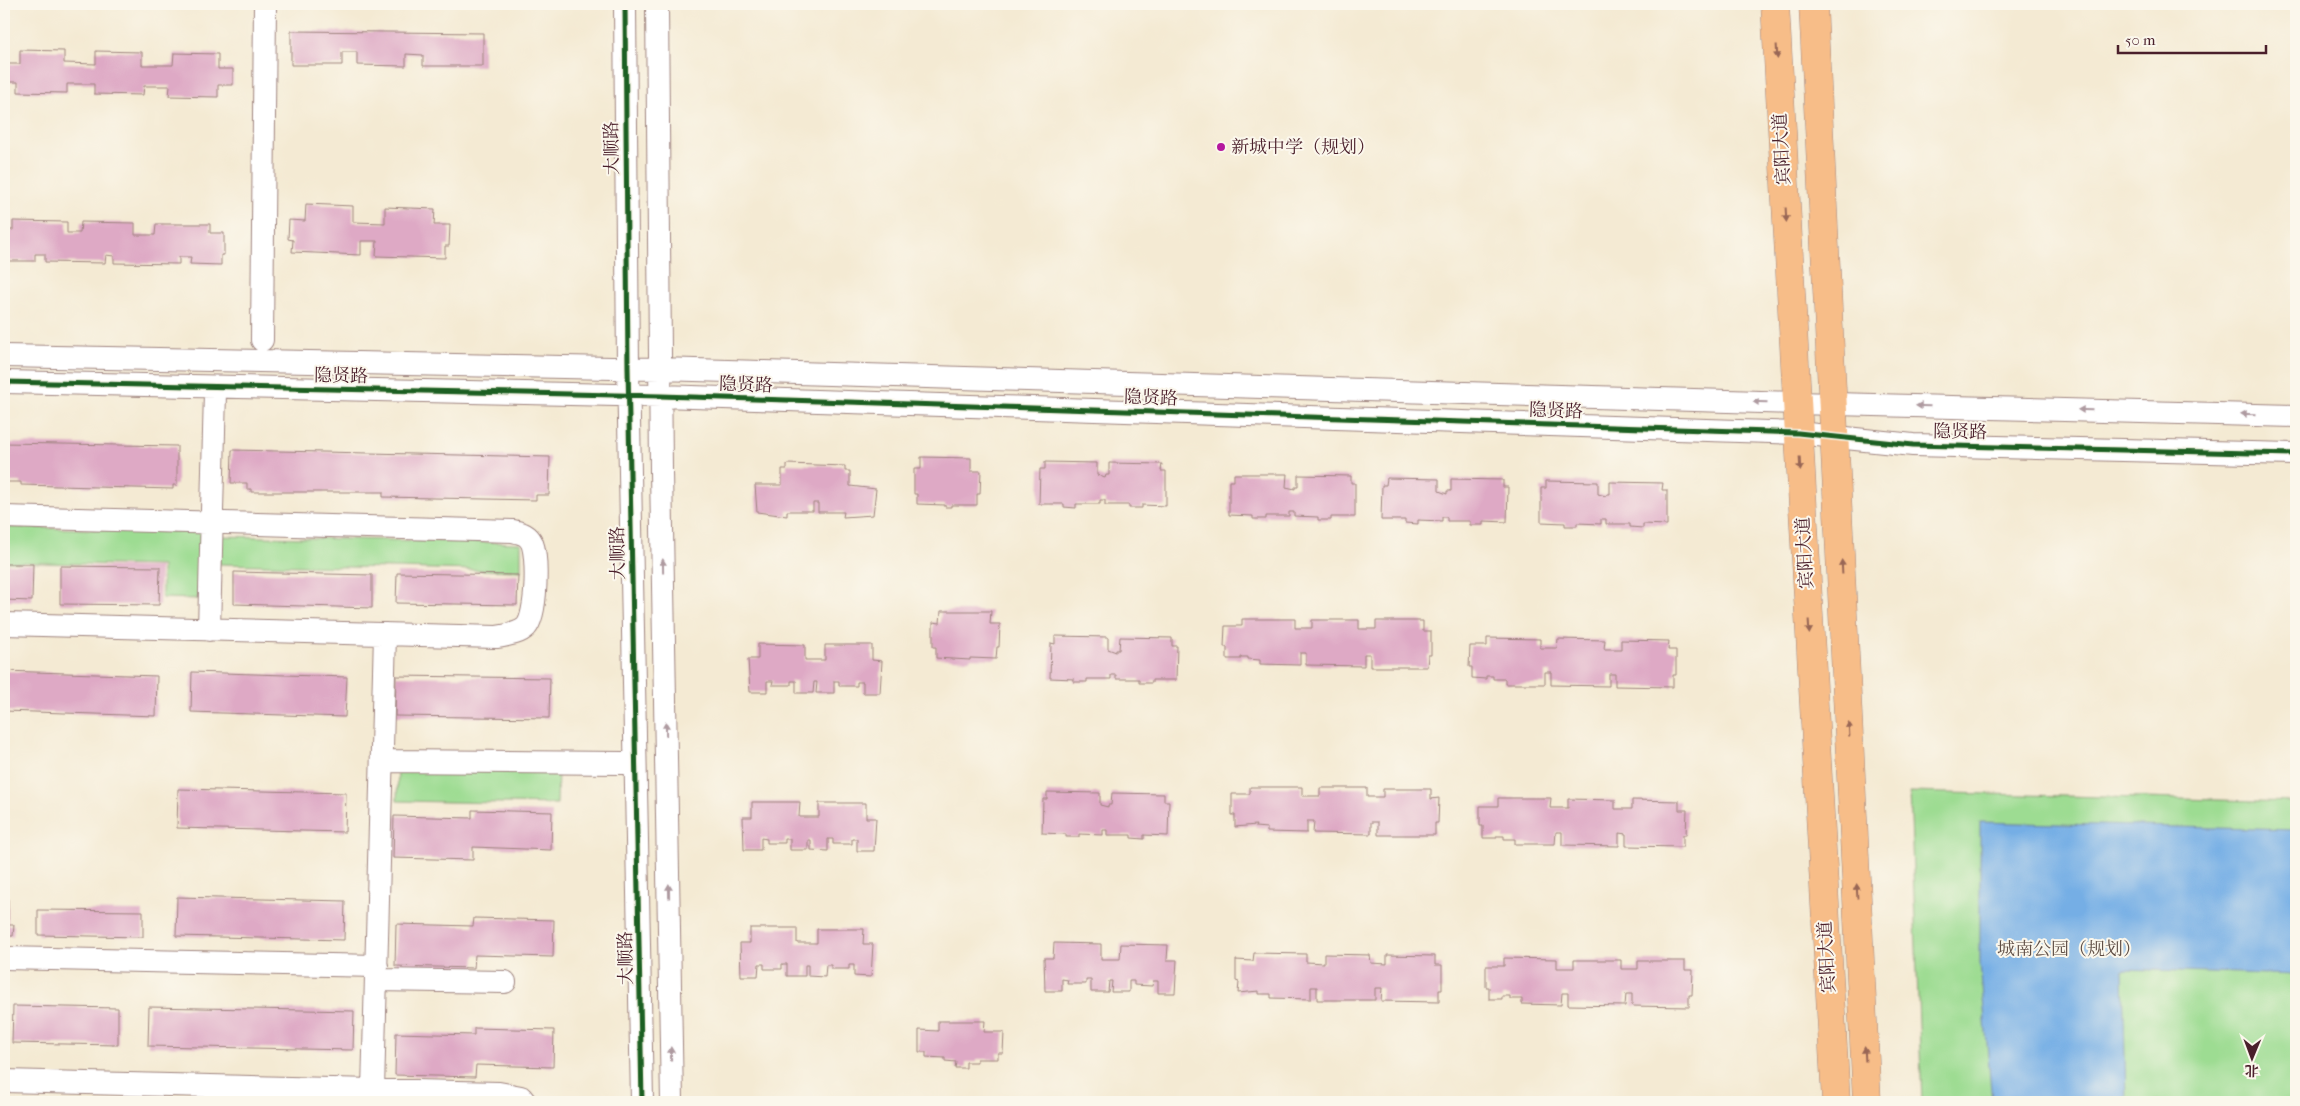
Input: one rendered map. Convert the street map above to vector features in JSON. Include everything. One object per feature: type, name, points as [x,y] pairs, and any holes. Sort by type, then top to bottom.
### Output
[{"type":"highway","name":"宾阳大道","points":[[1775,4],[1836,1102]]},
{"type":"highway","name":"宾阳大道","points":[[1813,4],[1868,1102]]},
{"type":"street","points":[[262,340],[265,4]]},
{"type":"street","name":"大顺路","points":[[625,4],[628,368],[642,1102]]},
{"type":"street","points":[[657,4],[672,1102]]},
{"type":"street","name":"隐贤路","points":[[4,356],[628,368],[2296,416]]},
{"type":"street","name":"隐贤路","points":[[4,382],[661,396],[1798,433],[1913,445],[2296,454]]},
{"type":"street","points":[[209,630],[215,392]]},
{"type":"street","points":[[4,517],[513,532],[525,534],[532,542],[534,552],[534,605],[531,620],[525,629],[513,634],[497,637],[4,624]]},
{"type":"street","points":[[374,1090],[385,634]]},
{"type":"street","points":[[382,761],[624,763]]},
{"type":"street","points":[[4,958],[376,973],[505,982]]},
{"type":"street","points":[[4,1081],[499,1092],[521,1097],[525,1102]]},
{"type":"green space","points":[[4,527],[202,532],[200,599],[162,598],[162,566],[4,562]]},
{"type":"green space","points":[[220,536],[521,543],[521,571],[219,564]]},
{"type":"green space","points":[[398,767],[558,770],[557,804],[397,801]]},
{"type":"green space","name":"城南公园（规划）","points":[[1910,792],[2296,802],[2296,1102],[1922,1102]]},
{"type":"water","points":[[1980,822],[2296,830],[2296,975],[2123,969],[2126,1102],[1992,1102],[1980,964]]},
{"type":"building","points":[[291,31],[483,33],[483,66],[423,66],[423,55],[406,54],[406,66],[357,65],[357,52],[342,52],[342,65],[291,65]]},
{"type":"building","points":[[20,50],[64,51],[64,63],[96,64],[96,51],[142,52],[142,65],[173,65],[174,53],[218,54],[218,69],[233,69],[233,85],[218,85],[218,97],[169,96],[170,86],[144,86],[143,95],[94,94],[94,84],[67,84],[67,93],[18,92],[18,82],[4,82],[4,64],[20,64]]},
{"type":"building","points":[[306,204],[353,206],[353,222],[385,223],[385,207],[435,209],[434,225],[450,225],[449,246],[445,246],[445,258],[376,256],[377,241],[361,241],[361,255],[292,252],[293,240],[288,239],[289,220],[305,221]]},
{"type":"building","points":[[13,221],[67,222],[67,233],[80,233],[81,222],[135,223],[135,235],[155,235],[156,224],[210,224],[210,233],[224,233],[224,255],[221,255],[221,265],[190,264],[191,257],[179,257],[179,264],[114,263],[114,256],[106,255],[105,263],[45,262],[45,254],[35,254],[35,261],[4,261],[4,230],[13,230]]},
{"type":"building","points":[[4,443],[177,446],[177,485],[173,485],[173,489],[21,485],[21,482],[4,482]]},
{"type":"building","points":[[232,450],[550,457],[549,495],[536,495],[536,500],[383,497],[383,492],[251,492],[251,489],[247,489],[247,483],[231,483]]},
{"type":"building","points":[[921,457],[971,458],[971,471],[981,471],[980,494],[977,494],[977,505],[951,505],[951,507],[945,507],[945,505],[917,504],[917,494],[914,494],[914,469],[921,469]]},
{"type":"building","points":[[1045,462],[1097,463],[1097,475],[1105,478],[1106,475],[1109,475],[1109,463],[1162,464],[1161,471],[1166,471],[1166,506],[1142,505],[1142,508],[1129,508],[1129,505],[1105,505],[1105,500],[1100,500],[1100,504],[1076,504],[1076,508],[1064,507],[1064,504],[1039,504],[1040,469],[1045,469]]},
{"type":"building","points":[[787,464],[845,466],[845,471],[850,471],[850,486],[876,489],[873,515],[843,517],[844,512],[818,512],[818,503],[813,503],[813,511],[787,511],[787,516],[757,512],[755,485],[782,485],[782,469],[787,469]]},
{"type":"building","points":[[1234,474],[1287,474],[1286,487],[1295,489],[1295,487],[1298,487],[1298,475],[1351,476],[1351,483],[1355,483],[1355,517],[1331,517],[1331,520],[1318,520],[1318,517],[1294,516],[1294,512],[1289,512],[1289,516],[1266,516],[1266,519],[1253,519],[1253,516],[1229,515],[1229,481],[1234,481]]},
{"type":"building","points":[[1387,478],[1439,479],[1439,491],[1447,494],[1447,491],[1451,491],[1451,479],[1503,480],[1503,487],[1508,487],[1507,522],[1483,521],[1483,525],[1470,525],[1470,521],[1447,521],[1447,517],[1442,517],[1442,521],[1418,520],[1418,524],[1405,523],[1405,520],[1381,520],[1382,485],[1386,485]]},
{"type":"building","points":[[1546,481],[1598,482],[1598,494],[1606,496],[1610,494],[1610,482],[1663,483],[1662,490],[1667,490],[1667,525],[1643,524],[1643,528],[1630,527],[1630,524],[1606,524],[1606,519],[1601,519],[1601,524],[1577,523],[1577,526],[1565,526],[1565,523],[1541,522],[1541,488],[1546,488]]},
{"type":"building","points":[[4,564],[33,564],[32,601],[4,600]]},
{"type":"building","points":[[60,566],[160,567],[159,605],[60,604]]},
{"type":"building","points":[[234,572],[372,575],[372,608],[234,604]]},
{"type":"building","points":[[397,573],[518,575],[517,605],[396,603]]},
{"type":"building","points":[[941,611],[991,611],[990,624],[1000,624],[999,647],[997,647],[996,659],[936,658],[936,647],[933,647],[933,622],[940,623]]},
{"type":"building","points":[[1242,619],[1295,619],[1295,628],[1312,628],[1312,620],[1359,620],[1359,629],[1376,629],[1376,621],[1423,621],[1423,631],[1431,631],[1431,655],[1428,655],[1427,667],[1370,667],[1370,654],[1364,654],[1364,666],[1306,665],[1306,653],[1300,653],[1300,665],[1260,664],[1260,660],[1248,659],[1248,657],[1227,659],[1227,647],[1224,647],[1225,626],[1242,626]]},
{"type":"building","points":[[1055,636],[1108,637],[1108,649],[1116,652],[1116,650],[1119,650],[1120,637],[1172,638],[1172,646],[1177,646],[1176,680],[1152,680],[1152,683],[1139,683],[1139,679],[1116,679],[1116,675],[1111,675],[1111,679],[1087,679],[1087,682],[1074,682],[1074,679],[1050,678],[1051,643],[1055,644]]},
{"type":"building","points":[[1487,638],[1540,639],[1540,648],[1557,648],[1558,639],[1605,640],[1604,649],[1621,649],[1621,640],[1669,641],[1668,650],[1676,650],[1676,675],[1673,675],[1673,687],[1615,686],[1615,674],[1609,674],[1609,686],[1551,685],[1551,672],[1545,672],[1545,684],[1505,684],[1505,679],[1493,679],[1493,676],[1486,676],[1486,679],[1472,678],[1472,667],[1469,667],[1470,646],[1487,646]]},
{"type":"building","points":[[758,644],[805,645],[805,660],[825,660],[825,645],[872,645],[872,660],[882,661],[880,693],[863,693],[863,682],[857,682],[857,686],[839,686],[839,681],[834,681],[834,693],[816,693],[817,682],[814,682],[813,693],[796,693],[796,681],[791,681],[791,685],[772,685],[773,681],[767,681],[767,692],[750,692],[748,659],[758,659]]},
{"type":"building","points":[[4,671],[157,676],[156,716],[4,711]]},
{"type":"building","points":[[192,672],[347,677],[345,717],[191,712]]},
{"type":"building","points":[[396,676],[550,678],[549,718],[395,716]]},
{"type":"building","points":[[1250,787],[1302,787],[1302,796],[1320,796],[1320,788],[1367,788],[1367,797],[1383,797],[1383,789],[1431,789],[1431,799],[1439,798],[1438,823],[1435,823],[1435,835],[1378,835],[1378,822],[1371,822],[1371,834],[1313,833],[1314,821],[1307,821],[1307,833],[1267,832],[1267,828],[1255,827],[1256,825],[1235,827],[1235,815],[1232,815],[1232,794],[1250,794]]},
{"type":"building","points":[[178,789],[346,793],[345,832],[177,828]]},
{"type":"building","points":[[1047,792],[1100,793],[1100,805],[1108,807],[1108,805],[1111,805],[1112,793],[1164,794],[1164,801],[1169,801],[1168,836],[1144,835],[1144,839],[1131,838],[1131,835],[1107,835],[1107,830],[1103,830],[1103,835],[1079,834],[1079,837],[1066,837],[1066,834],[1042,833],[1043,799],[1047,799]]},
{"type":"building","points":[[1498,798],[1551,798],[1550,808],[1568,808],[1568,799],[1615,800],[1615,809],[1632,809],[1632,800],[1679,801],[1679,810],[1687,810],[1686,835],[1683,835],[1683,847],[1626,846],[1626,834],[1619,833],[1619,846],[1562,845],[1562,832],[1556,832],[1555,844],[1515,844],[1515,839],[1504,839],[1504,836],[1483,838],[1483,826],[1480,826],[1480,806],[1498,806]]},
{"type":"building","points":[[752,802],[800,802],[799,817],[819,817],[819,803],[866,803],[866,818],[876,818],[874,851],[857,851],[857,839],[852,839],[852,844],[833,844],[833,839],[828,839],[828,851],[811,850],[811,840],[808,840],[808,850],[790,850],[790,839],[785,839],[785,843],[767,843],[767,839],[761,838],[761,850],[744,850],[743,817],[752,817]]},
{"type":"building","points":[[472,810],[552,812],[551,850],[473,847],[473,860],[393,858],[394,816],[472,818]]},
{"type":"building","points":[[4,895],[8,895],[8,925],[14,925],[13,936],[4,936]]},
{"type":"building","points":[[177,897],[345,901],[344,940],[176,936]]},
{"type":"building","points":[[38,910],[143,911],[143,937],[38,935]]},
{"type":"building","points":[[474,918],[554,920],[553,957],[475,955],[474,968],[395,966],[396,924],[473,926]]},
{"type":"building","points":[[750,928],[797,928],[797,943],[817,943],[817,929],[864,929],[863,944],[873,944],[871,977],[854,976],[854,965],[849,965],[849,969],[831,969],[831,965],[826,965],[825,977],[808,976],[808,965],[805,965],[805,976],[787,976],[787,964],[782,964],[782,969],[764,969],[764,964],[759,964],[758,976],[741,976],[740,943],[750,943]]},
{"type":"building","points":[[1054,943],[1101,944],[1101,959],[1120,959],[1121,944],[1168,945],[1167,960],[1177,960],[1175,993],[1158,993],[1158,981],[1153,981],[1152,986],[1134,985],[1134,981],[1129,981],[1129,992],[1111,992],[1112,981],[1109,981],[1108,992],[1091,992],[1091,980],[1086,980],[1086,984],[1067,984],[1068,980],[1062,979],[1062,991],[1045,991],[1044,958],[1053,958]]},
{"type":"building","points":[[1254,953],[1306,954],[1306,962],[1324,963],[1324,954],[1370,955],[1371,963],[1387,964],[1387,955],[1435,956],[1435,965],[1442,965],[1442,990],[1439,990],[1439,1002],[1381,1001],[1382,988],[1375,988],[1375,1000],[1317,1000],[1317,987],[1311,987],[1311,999],[1271,998],[1271,994],[1259,994],[1259,991],[1238,993],[1239,982],[1236,981],[1236,960],[1253,961]]},
{"type":"building","points":[[1504,958],[1557,959],[1557,968],[1574,968],[1574,960],[1621,960],[1621,969],[1638,969],[1638,961],[1685,961],[1685,970],[1693,970],[1692,995],[1689,995],[1689,1007],[1632,1006],[1632,994],[1626,994],[1625,1006],[1568,1005],[1568,993],[1562,993],[1561,1005],[1522,1004],[1522,999],[1510,999],[1510,996],[1502,996],[1502,999],[1489,999],[1489,987],[1486,987],[1486,966],[1504,966]]},
{"type":"building","points":[[13,1006],[118,1008],[118,1045],[12,1043]]},
{"type":"building","points":[[149,1007],[354,1011],[353,1050],[148,1046]]},
{"type":"building","points":[[938,1021],[985,1021],[984,1032],[1004,1032],[1003,1053],[998,1053],[998,1059],[977,1059],[977,1062],[966,1062],[966,1068],[955,1068],[956,1062],[945,1061],[945,1058],[926,1057],[926,1052],[919,1052],[919,1030],[938,1031]]},
{"type":"building","points":[[474,1028],[554,1030],[553,1067],[476,1065],[475,1077],[395,1075],[396,1033],[474,1035]]},
{"type":"building","points":[[1036,1099],[1088,1100],[1088,1102],[1036,1102]]},
{"type":"building","points":[[1100,1100],[1128,1101],[1128,1102],[1100,1102]]},
{"type":"cycle path","points":[[625,4],[628,368],[642,1102]]},
{"type":"cycle path","points":[[4,382],[661,396],[1798,433],[1913,445],[2296,454]]},
{"type":"place","name":"新城中学（规划）","points":[[1221,147]]}]
